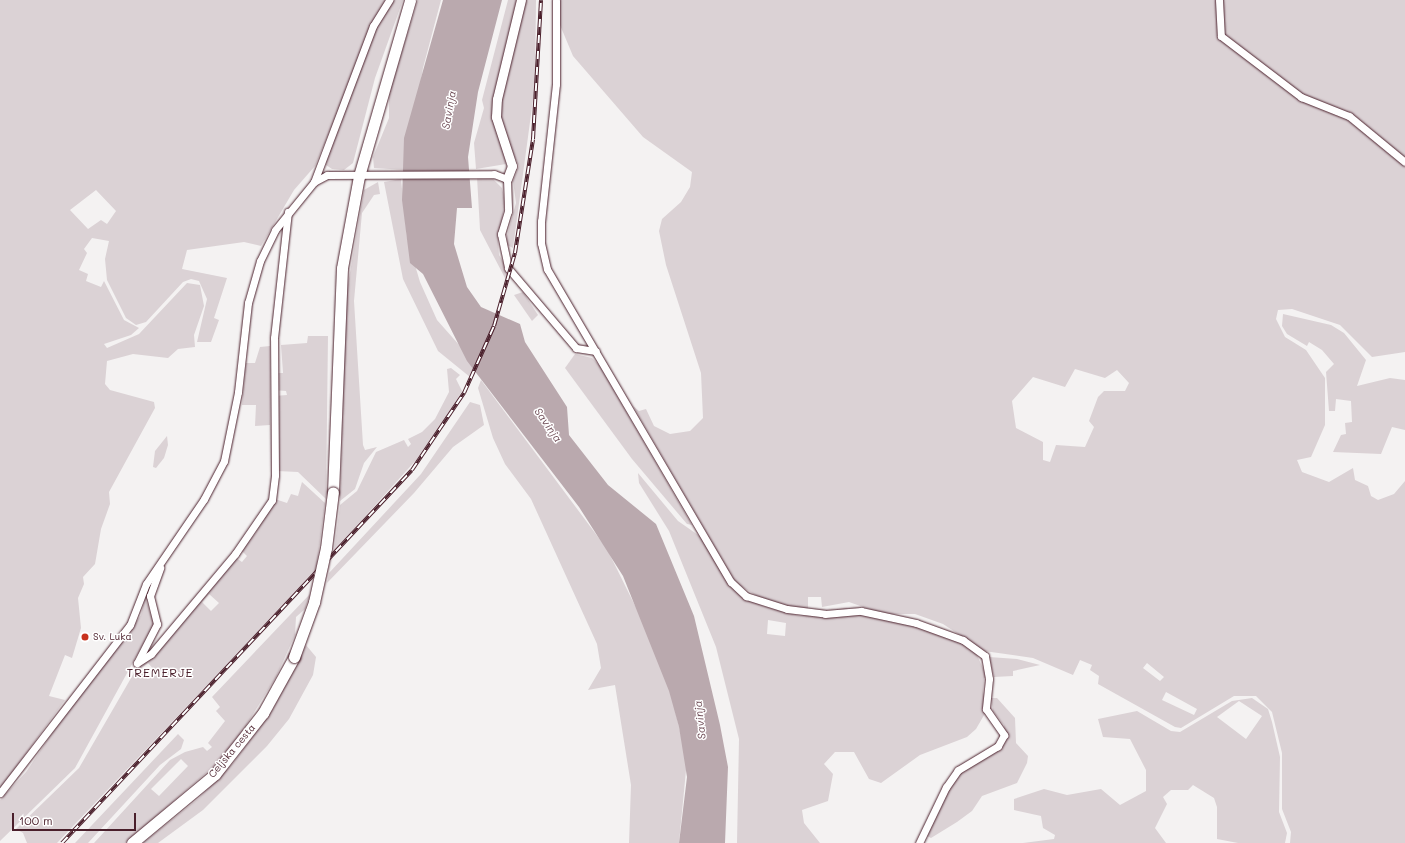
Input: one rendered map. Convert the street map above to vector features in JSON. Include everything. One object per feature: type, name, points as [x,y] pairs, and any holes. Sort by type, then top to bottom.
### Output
[{"type":"main road","name":"Celjska cesta","points":[[132,843],[215,774],[263,712],[294,657],[314,602],[326,548],[333,492],[337,315],[359,176],[410,0]]},
{"type":"street","points":[[0,793],[130,625],[146,584],[161,566],[224,461],[233,421],[251,286],[275,230],[288,212],[314,182],[373,26],[389,0]]},
{"type":"street","points":[[521,0],[496,99],[496,117],[512,166],[507,179],[508,211],[501,234],[503,257],[508,268],[576,348],[596,351]]},
{"type":"street","points":[[556,0],[556,84],[541,243],[547,269],[731,582],[746,596],[787,610],[824,614],[861,611],[916,623],[962,640],[985,656],[989,679],[986,708],[1004,735],[998,746],[958,770],[946,787],[919,843]]},
{"type":"street","points":[[1219,0],[1221,36],[1301,97],[1349,116],[1405,162]]},
{"type":"street","points":[[314,182],[327,175],[482,175],[507,179]]},
{"type":"street","points":[[161,566],[150,596],[157,624],[137,663],[152,654],[236,554],[272,500],[275,475],[274,338],[288,212]]},
{"type":"shaded area","points":[[0,0],[385,0],[315,166],[294,190],[261,246],[244,242],[187,250],[182,269],[227,278],[214,318],[219,320],[211,342],[197,342],[207,299],[199,281],[191,279],[183,282],[146,322],[136,325],[126,318],[107,280],[105,259],[109,241],[92,238],[84,249],[87,253],[79,270],[88,274],[86,281],[101,287],[104,281],[124,320],[139,328],[131,335],[104,344],[107,348],[139,334],[187,283],[200,285],[204,306],[194,335],[195,347],[178,349],[168,358],[133,354],[107,361],[105,384],[110,390],[154,402],[155,408],[109,492],[110,504],[101,529],[95,564],[83,577],[84,584],[78,598],[81,628],[72,658],[65,655],[49,696],[65,700],[0,789]],"holes":[[[96,190],[116,211],[107,224],[101,220],[88,229],[70,210]]]},
{"type":"shaded area","points":[[394,0],[403,0],[375,78],[353,163],[344,170],[332,169],[326,165],[327,153],[336,136],[375,27]]},
{"type":"shaded area","points":[[418,0],[441,0],[423,68],[406,170],[374,168],[373,157],[389,118],[389,93]]},
{"type":"shaded area","points":[[508,0],[519,0],[494,96],[506,164],[476,169],[474,143],[484,108],[482,100]]},
{"type":"shaded area","points":[[524,0],[536,0],[535,85],[513,248],[507,245],[507,236],[516,203],[513,181],[519,166],[500,126],[499,96]]},
{"type":"shaded area","points":[[559,0],[1218,0],[1223,29],[1221,0],[1405,0],[1405,352],[1372,357],[1340,325],[1292,309],[1278,310],[1276,319],[1285,337],[1306,350],[1325,378],[1325,425],[1311,457],[1297,460],[1302,472],[1329,482],[1353,468],[1355,480],[1368,486],[1371,496],[1378,500],[1394,494],[1405,481],[1405,843],[1290,843],[1291,832],[1282,809],[1282,753],[1272,712],[1256,696],[1234,696],[1181,728],[1175,727],[1098,684],[1099,676],[1090,670],[1092,665],[1080,660],[1073,675],[1033,658],[984,651],[943,624],[915,614],[883,614],[849,602],[822,607],[821,597],[808,597],[808,609],[793,608],[757,596],[736,583],[633,406],[639,411],[646,409],[654,426],[670,434],[690,431],[703,418],[701,373],[666,265],[659,231],[662,219],[681,202],[690,187],[692,172],[643,137],[573,56],[560,25]],"holes":[[[1075,369],[1105,378],[1117,370],[1129,383],[1125,391],[1104,391],[1098,397],[1089,421],[1094,427],[1085,447],[1056,445],[1050,462],[1043,460],[1043,442],[1016,428],[1012,401],[1033,377],[1065,387]],[[1147,663],[1164,677],[1160,681],[1143,668]],[[1166,692],[1197,709],[1194,715],[1162,700]]]},
{"type":"shaded area","points":[[477,177],[491,177],[502,188],[505,202],[498,242],[499,255],[508,270],[506,280],[480,230]]},
{"type":"shaded area","points":[[401,179],[407,238],[420,282],[437,320],[476,364],[470,377],[438,351],[403,279],[384,182]]},
{"type":"shaded area","points":[[378,182],[380,194],[374,195],[362,213],[354,301],[363,445],[365,450],[377,447],[364,463],[355,489],[340,501],[346,296],[364,190]]},
{"type":"shaded area","points":[[523,292],[538,315],[532,321],[514,295]]},
{"type":"shaded area","points":[[1283,314],[1331,325],[1344,333],[1366,360],[1357,386],[1390,378],[1405,380],[1405,430],[1392,427],[1381,454],[1333,452],[1341,435],[1346,434],[1345,423],[1352,422],[1351,401],[1336,399],[1335,411],[1329,411],[1326,372],[1334,364],[1322,350],[1309,342],[1307,346],[1287,334],[1282,326]]},
{"type":"shaded area","points":[[308,336],[328,336],[326,499],[298,472],[277,471],[274,396],[287,395],[286,391],[274,390],[274,373],[283,373],[281,345],[307,343]]},
{"type":"shaded area","points":[[270,346],[270,425],[255,426],[256,405],[242,405],[246,363],[255,363],[260,347]]},
{"type":"shaded area","points":[[575,354],[592,358],[599,365],[692,525],[687,524],[632,459],[565,368]]},
{"type":"shaded area","points":[[451,368],[460,375],[456,379],[462,391],[447,416],[417,459],[334,551],[340,505],[357,491],[376,452],[404,440],[408,447],[411,444],[408,439],[422,432],[435,419],[449,392],[447,369]]},
{"type":"shaded area","points":[[481,380],[607,549],[653,642],[667,677],[687,760],[679,843],[629,843],[631,785],[615,685],[588,690],[601,668],[597,644],[531,499],[505,464],[493,438],[478,388]]},
{"type":"shaded area","points":[[470,402],[480,405],[484,425],[453,447],[414,493],[327,583],[329,573],[421,474]]},
{"type":"shaded area","points":[[167,436],[168,445],[164,458],[156,468],[153,467],[155,451]]},
{"type":"shaded area","points":[[638,473],[678,521],[701,537],[745,597],[763,606],[800,616],[846,608],[856,610],[953,637],[975,651],[987,677],[984,678],[983,692],[987,710],[976,729],[967,737],[920,755],[881,783],[869,779],[854,752],[835,752],[824,764],[833,774],[828,801],[802,810],[804,823],[820,843],[737,843],[739,739],[716,647],[669,531],[639,483]],"holes":[[[768,620],[786,623],[785,636],[767,634]]]},
{"type":"shaded area","points":[[302,482],[325,503],[316,571],[57,843],[27,843],[23,833],[16,829],[79,768],[138,666],[235,557],[242,562],[247,556],[241,550],[255,534],[275,499],[287,503],[291,494],[298,496]],"holes":[[[209,594],[219,603],[211,611],[202,602]],[[148,663],[156,672],[148,679],[139,670]]]},
{"type":"shaded area","points":[[310,594],[305,609],[296,617],[295,635],[276,677],[242,732],[214,766],[125,843],[94,843],[170,760],[185,752],[203,747],[207,751],[212,747],[208,743],[225,721],[216,711],[220,707],[212,697]],"holes":[[[181,759],[188,766],[159,796],[151,789]]]},
{"type":"shaded area","points":[[145,597],[154,624],[75,768],[0,841],[0,800],[26,772],[67,711],[124,640],[141,615]]},
{"type":"shaded area","points":[[306,645],[316,657],[313,675],[289,719],[267,746],[203,810],[158,843],[143,843],[199,798],[234,762],[273,709]]},
{"type":"shaded area","points":[[989,657],[1017,659],[1040,665],[1013,671],[1013,676],[994,677]]},
{"type":"shaded area","points":[[991,698],[997,698],[1015,718],[1016,743],[1028,756],[1027,763],[1017,783],[982,796],[972,811],[931,838],[927,836],[939,800],[957,776],[1005,736],[1004,725],[993,711]]},
{"type":"shaded area","points":[[1252,698],[1268,709],[1280,757],[1279,812],[1287,833],[1285,843],[1238,843],[1217,839],[1217,807],[1214,798],[1193,785],[1188,790],[1171,790],[1163,797],[1167,804],[1155,828],[1166,843],[1023,843],[1054,839],[1055,835],[1043,828],[1041,816],[1014,810],[1014,799],[1044,789],[1067,795],[1101,789],[1120,805],[1146,791],[1146,770],[1130,739],[1103,737],[1098,719],[1137,711],[1171,731],[1180,732],[1232,701]],"holes":[[[1239,701],[1262,716],[1246,739],[1217,717]]]},
{"type":"shaded area","points":[[178,734],[184,740],[181,749],[160,765],[88,843],[75,843]]},
{"type":"water","name":"Savinja","points":[[443,0],[502,0],[478,92],[468,157],[472,208],[457,208],[454,244],[467,287],[481,307],[520,324],[525,342],[567,407],[569,435],[608,485],[656,524],[694,616],[720,725],[728,767],[725,843],[679,843],[687,777],[679,727],[669,691],[623,576],[579,507],[467,361],[423,274],[410,263],[402,200],[404,138]]},
{"type":"railway","points":[[62,843],[412,470],[464,393],[494,326],[515,253],[533,139],[541,0]]},
{"type":"place","name":"Sv. Luka","points":[[85,637]]},
{"type":"district","name":"TREMERJE","points":[[160,673]]}]
